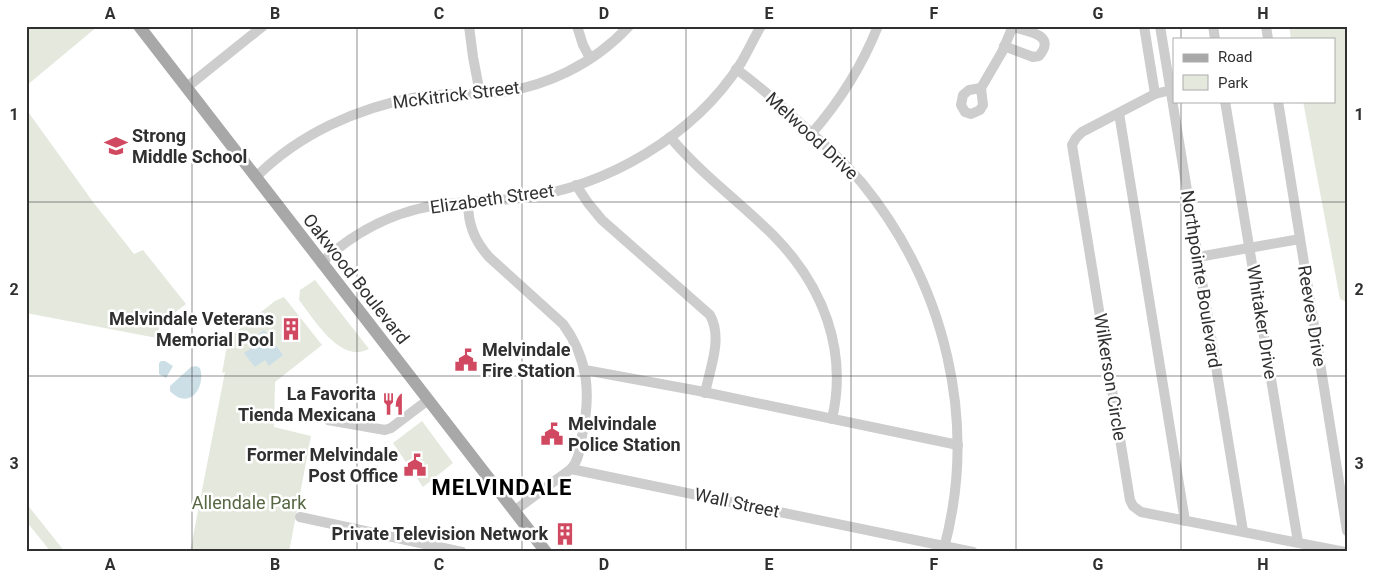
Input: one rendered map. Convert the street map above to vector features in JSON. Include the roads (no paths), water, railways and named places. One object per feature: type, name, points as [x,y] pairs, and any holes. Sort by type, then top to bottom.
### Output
[{"type":"main road","name":"Oakwood Boulevard","points":[[139,26],[546,552]]},
{"type":"street","points":[[187,87],[263,26]]},
{"type":"street","points":[[469,26],[478,94]]},
{"type":"street","points":[[577,26],[583,45],[590,58]]},
{"type":"street","name":"McKitrick Street","points":[[256,177],[270,163],[302,139],[360,112],[416,98],[445,94],[478,94],[509,91],[539,83],[563,73],[590,58],[613,42],[629,26]]},
{"type":"street","name":"Elizabeth Street","points":[[321,263],[352,237],[388,218],[425,207],[524,198],[587,182],[627,165],[670,137],[704,107],[736,70],[761,26]]},
{"type":"street","points":[[812,133],[854,78],[878,26]]},
{"type":"street","points":[[1144,26],[1155,94]]},
{"type":"street","name":"Northpointe Boulevard","points":[[1160,26],[1243,531]]},
{"type":"street","points":[[982,88],[1013,27],[1042,37],[1045,44],[1044,51],[1040,56],[1033,57],[1004,46]]},
{"type":"street","name":"Melwood Drive","points":[[736,70],[765,91],[843,162],[873,198],[900,237],[922,277],[938,319],[950,361],[956,402],[958,445],[956,486],[944,549]]},
{"type":"street","name":"Wilkerson Circle","points":[[1171,90],[1155,94],[1082,132],[1072,145],[1130,500],[1133,506],[1141,512],[1345,552]]},
{"type":"street","name":"Whitaker Drive","points":[[1225,102],[1298,542]]},
{"type":"street","name":"Reeves Drive","points":[[1278,102],[1347,531]]},
{"type":"street","points":[[1118,113],[1185,520]]},
{"type":"street","points":[[670,137],[699,169],[775,237],[794,260],[810,285],[828,321],[836,353],[837,388],[832,419]]},
{"type":"street","points":[[576,185],[602,220],[710,315],[716,327],[716,338],[705,393]]},
{"type":"street","points":[[468,202],[470,227],[480,248],[563,324],[577,346],[585,370],[587,414],[577,459],[571,469],[514,511]]},
{"type":"street","points":[[1198,256],[1300,239]]},
{"type":"street","points":[[585,370],[958,445]]},
{"type":"street","points":[[328,420],[385,430],[391,428],[428,400]]},
{"type":"street","name":"Wall Street","points":[[571,469],[944,549],[973,552]]},
{"type":"street","points":[[300,517],[462,552]]},
{"type":"place","name":"Strong Middle School","points":[[116,146]]},
{"type":"place","name":"Melvindale Veterans Memorial Pool","points":[[291,329]]},
{"type":"place","name":"Melvindale Fire Station","points":[[466,360]]},
{"type":"place","name":"La Favorita Tienda Mexicana","points":[[393,404]]},
{"type":"place","name":"Melvindale Police Station","points":[[552,434]]},
{"type":"place","name":"Former Melvindale Post Office","points":[[415,465]]},
{"type":"place","name":"Private Television Network","points":[[565,534]]},
{"type":"district","name":"MELVINDALE","points":[[502,487]]},
{"type":"park label","name":"Allendale Park","points":[[249,503]]}]
